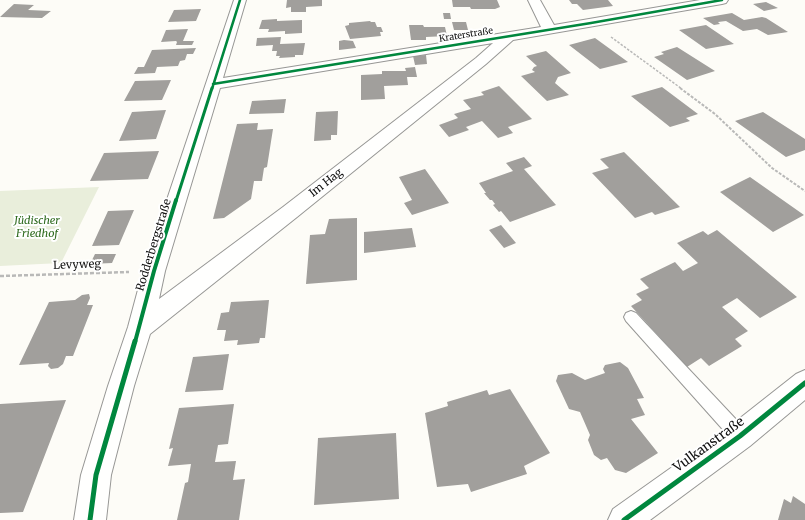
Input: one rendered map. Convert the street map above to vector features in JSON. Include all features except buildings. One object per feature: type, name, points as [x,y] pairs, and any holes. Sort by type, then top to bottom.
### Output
[{"type":"street","name":"Rodderbergstraße","points":[[90,520],[96,474],[140,326],[154,271],[240,0]]},
{"type":"street","points":[[534,0],[549,29]]},
{"type":"street","name":"Kraterstraße","points":[[213,84],[591,23],[722,0]]},
{"type":"street","name":"Im Hag","points":[[140,326],[290,212],[480,61],[509,36]]},
{"type":"street","name":"Vulkanstraße","points":[[624,520],[740,436],[805,383]]},
{"type":"lane","points":[[631,317],[740,436]]},
{"type":"path","points":[[591,23],[715,114],[772,168],[805,190]]},
{"type":"green space","name":"Jüdischer Friedhof","points":[[99,187],[61,263],[0,266],[0,191]]},
{"type":"cycle path","points":[[90,520],[96,475],[121,386],[140,327],[154,271],[240,0]]},
{"type":"cycle path","points":[[213,84],[591,23],[722,0]]},
{"type":"cycle path","points":[[624,520],[740,436],[805,383]]}]
